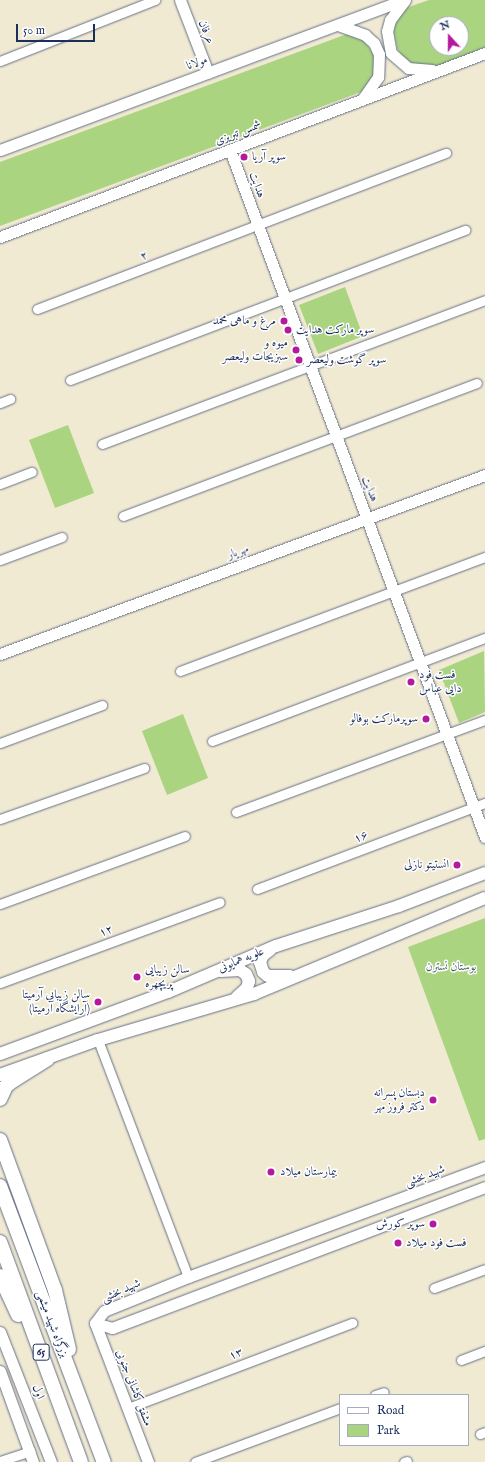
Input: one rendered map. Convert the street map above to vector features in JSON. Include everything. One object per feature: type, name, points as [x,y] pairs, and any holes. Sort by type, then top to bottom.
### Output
[{"type":"highway","points":[[0,1099],[6,1086],[47,1059]]},
{"type":"highway","points":[[0,1140],[55,1290],[82,1404]]},
{"type":"highway","name":"بزرگراه شهید میثمی","points":[[0,1186],[104,1462]]},
{"type":"highway","name":"بزرگراه شهید میثمی","points":[[0,1242],[82,1462]]},
{"type":"highway","points":[[0,1276],[63,1410]]},
{"type":"main road","name":"علویه همایونی","points":[[0,1054],[168,992],[214,971],[276,946],[399,906],[485,872]]},
{"type":"main road","points":[[0,1075],[98,1040],[229,1002],[299,976],[485,898]]},
{"type":"main road","points":[[276,946],[263,955],[260,962],[263,972],[276,977],[299,976]]},
{"type":"main road","points":[[214,971],[240,970],[246,974],[249,981],[247,988],[229,1002]]},
{"type":"main road","points":[[0,1045],[43,1038]]},
{"type":"street","points":[[0,61],[155,0]]},
{"type":"street","name":"عرفان","points":[[180,0],[208,73]]},
{"type":"street","points":[[405,0],[390,20],[387,31],[391,53],[408,68],[419,71],[443,69]]},
{"type":"street","name":"مولانا","points":[[0,150],[405,0]]},
{"type":"street","points":[[338,25],[365,35],[374,43],[379,54],[378,77],[361,100]]},
{"type":"street","name":"شمس تبریزی","points":[[0,237],[485,53]]},
{"type":"street","name":"هدایت","points":[[230,150],[368,518],[485,837]]},
{"type":"street","name":"۲","points":[[38,310],[446,152]]},
{"type":"street","points":[[70,380],[465,230]]},
{"type":"street","points":[[102,444],[485,300]]},
{"type":"street","points":[[123,516],[476,383]]},
{"type":"street","points":[[0,403],[10,399]]},
{"type":"street","points":[[0,484],[32,472]]},
{"type":"street","name":"مهریار","points":[[0,654],[485,475]]},
{"type":"street","points":[[0,560],[62,537]]},
{"type":"street","points":[[180,671],[485,557]]},
{"type":"street","points":[[212,741],[485,638]]},
{"type":"street","points":[[0,743],[102,706]]},
{"type":"street","points":[[236,812],[485,720]]},
{"type":"street","points":[[0,819],[144,768]]},
{"type":"street","name":"۱۶","points":[[257,889],[485,803]]},
{"type":"street","points":[[0,904],[185,836]]},
{"type":"street","name":"۱۲","points":[[0,983],[220,902]]},
{"type":"street","points":[[98,1040],[188,1277]]},
{"type":"street","name":"شهید بخشی","points":[[95,1323],[104,1311],[188,1277],[389,1204],[485,1167]]},
{"type":"street","points":[[95,1323],[112,1328],[485,1187]]},
{"type":"street","points":[[410,1195],[417,1213]]},
{"type":"street","points":[[389,1204],[396,1221]]},
{"type":"street","points":[[434,1288],[485,1269]]},
{"type":"street","name":"مشفق کاشانی جنوبی","points":[[95,1323],[148,1462]]},
{"type":"street","name":"۱۳","points":[[128,1408],[352,1323]]},
{"type":"street","name":"اول","points":[[0,1332],[51,1462]]},
{"type":"street","points":[[461,1360],[485,1351]]},
{"type":"street","points":[[0,1371],[32,1457],[0,1461]]},
{"type":"street","points":[[378,1394],[384,1392]]},
{"type":"street","points":[[195,1462],[339,1408]]},
{"type":"green space","points":[[429,0],[485,0],[485,49],[469,55],[469,16],[429,16],[429,56],[468,56],[443,66],[409,66],[397,48],[393,27],[403,9]]},
{"type":"green space","points":[[347,34],[364,41],[375,56],[377,75],[369,89],[0,226],[0,162]]},
{"type":"green space","points":[[345,287],[363,336],[318,354],[299,305]]},
{"type":"green space","points":[[68,425],[94,493],[55,508],[29,440]]},
{"type":"green space","points":[[484,651],[485,712],[459,723],[439,670]]},
{"type":"green space","points":[[183,714],[208,778],[167,795],[142,731]]},
{"type":"green space","name":"بوستان نسترن","points":[[485,918],[485,1139],[479,1141],[408,947]]},
{"type":"place","name":"سوپر آریا","points":[[244,157]]},
{"type":"place","name":"مرغ و ماهی محمد","points":[[284,321]]},
{"type":"place","name":"سوپر مارکت هدایت","points":[[288,330]]},
{"type":"place","name":"میوه و سبزیجات ولیعصر","points":[[296,350]]},
{"type":"place","name":"سوپر گوشت ولیعصر","points":[[299,360]]},
{"type":"place","name":"فست فود دایی عباس","points":[[411,682]]},
{"type":"place","name":"سوپرمارکت بوفالو","points":[[426,719]]},
{"type":"place","name":"انستیتو نازلی","points":[[457,865]]},
{"type":"place","name":"سالن زیبایی پریچهره","points":[[137,977]]},
{"type":"place","name":"سالن زیبایی آرمیتا (آرایشگاه آرمیتا)","points":[[98,1002]]},
{"type":"place","name":"دبستان پسرانه دکتر فروز مهر","points":[[433,1100]]},
{"type":"place","name":"بیمارستان میلاد","points":[[271,1172]]},
{"type":"place","name":"سوپر کورش","points":[[433,1224]]},
{"type":"place","name":"فست فود میلاد","points":[[398,1243]]}]
